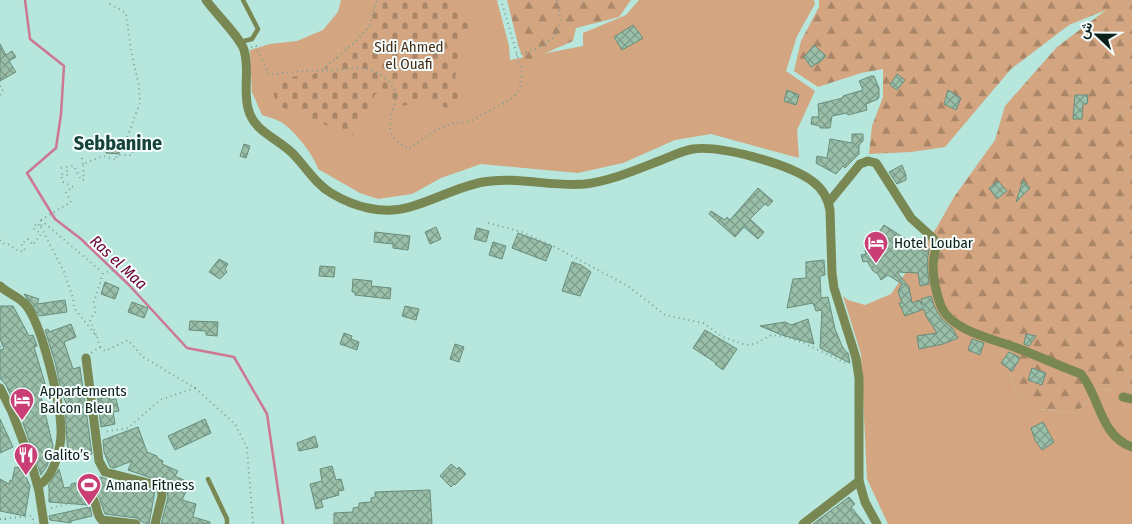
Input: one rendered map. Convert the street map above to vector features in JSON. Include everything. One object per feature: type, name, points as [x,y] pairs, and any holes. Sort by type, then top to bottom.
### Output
[{"type":"street","points":[[206,0],[244,49],[246,90],[251,119],[261,130],[288,148],[318,182],[331,193],[351,203],[385,210],[409,207],[464,186],[486,182],[509,181],[560,185],[586,184],[612,178],[685,151],[706,149],[723,150],[774,163],[812,181],[821,189],[829,202],[834,288],[857,368],[860,395],[858,481],[865,502],[877,524]]},
{"type":"street","points":[[829,202],[860,164],[868,161],[876,163],[911,218],[936,242],[933,264],[934,283],[941,306],[947,317],[985,338],[1016,347],[1081,374],[1087,381],[1101,415],[1110,429],[1123,444],[1132,447]]},
{"type":"street","points":[[0,286],[25,304],[37,326],[56,392],[62,428],[60,444],[50,476],[38,485]]},
{"type":"street","points":[[86,358],[99,461],[105,472],[156,485],[161,488],[162,496],[155,524]]},
{"type":"street","points":[[0,388],[12,412],[38,485],[44,524]]},
{"type":"street","points":[[803,524],[858,481]]},
{"type":"street","points":[[92,498],[95,501],[98,516],[102,520],[136,524]]},
{"type":"lane","points":[[240,42],[252,39],[258,29],[243,0]]},
{"type":"lane","points":[[208,480],[227,519],[227,524]]},
{"type":"path","points":[[83,164],[103,156],[116,160],[117,155],[132,155],[133,149],[125,143],[140,103],[139,86],[131,52],[126,13],[110,4],[110,0]]},
{"type":"path","points":[[322,70],[354,43],[369,27],[377,0]]},
{"type":"path","points":[[256,46],[269,75],[291,70],[367,68],[381,76],[392,86],[394,95],[394,108],[389,122],[391,131],[398,144],[409,149],[434,131],[452,123],[469,122],[514,97],[520,88],[522,71],[500,0]]},
{"type":"path","points":[[516,54],[541,47],[558,30],[560,22],[557,0]]},
{"type":"path","points":[[0,86],[3,89],[0,96]]},
{"type":"path","points":[[60,168],[74,166],[81,180],[84,180],[82,158]]},
{"type":"path","points":[[41,220],[71,202],[66,192],[74,186],[63,182],[61,174],[68,175],[66,168]]},
{"type":"path","points":[[41,220],[41,227]]},
{"type":"path","points":[[41,220],[103,273]]},
{"type":"path","points":[[0,240],[2,243],[8,244],[20,252],[25,250],[21,244],[28,239],[33,245],[41,234],[33,228],[37,223],[41,227],[64,272],[73,298],[74,308],[97,337]]},
{"type":"path","points":[[488,224],[522,232],[549,244],[628,286],[666,315],[703,323],[724,336],[746,345],[755,344],[771,335],[786,337],[857,368]]},
{"type":"path","points":[[144,285],[120,268],[103,273],[94,302],[95,312],[90,320],[100,346],[105,350],[128,340],[144,357],[195,388],[235,424],[247,448],[253,524]]},
{"type":"path","points":[[0,347],[9,343],[42,342]]},
{"type":"path","points":[[86,358],[100,346]]},
{"type":"path","points":[[0,379],[19,373],[51,370]]},
{"type":"path","points":[[12,412],[20,406],[24,392],[35,388],[38,393],[56,392]]},
{"type":"path","points":[[95,433],[128,428],[160,400],[195,388]]},
{"type":"path","points":[[42,510],[92,498]]},
{"type":"path","points":[[0,519],[32,516],[34,524]]},
{"type":"path","points":[[5,519],[6,524]]},
{"type":"green space","points":[[341,0],[497,0],[509,46],[510,60],[583,46],[583,33],[626,15],[639,0],[814,0],[815,4],[797,36],[786,71],[815,91],[797,130],[799,158],[711,134],[675,140],[623,163],[578,173],[481,164],[441,178],[412,194],[378,199],[360,193],[318,169],[308,150],[292,131],[279,121],[262,115],[252,92],[250,50],[270,44],[297,41],[323,30],[338,12]]},
{"type":"green space","name":"Sidi Ahmed el Ouafi","points":[[377,0],[448,0],[463,15],[472,32],[456,49],[462,57],[455,77],[463,100],[447,108],[431,102],[400,106],[376,93],[353,135],[342,141],[338,134],[327,125],[276,106],[273,89],[281,77],[309,76],[322,70],[354,43],[369,27]]},
{"type":"green space","points":[[507,0],[631,0],[619,17],[576,28],[573,41],[525,62],[519,48]]},
{"type":"green space","points":[[819,0],[1132,0],[1132,391],[1097,390],[1077,413],[1038,409],[1016,391],[999,341],[946,310],[936,274],[937,227],[954,197],[995,140],[1005,106],[1057,47],[1106,10],[1069,25],[1011,69],[945,147],[911,152],[869,154],[872,126],[883,97],[883,69],[861,73],[818,87],[794,71],[801,41],[819,7]]},
{"type":"green space","points":[[937,227],[936,274],[999,341],[1016,391],[1038,409],[1077,413],[1097,390],[1132,391],[1132,524],[888,524],[867,479],[861,354],[843,296],[848,300],[865,305],[891,294]]},
{"type":"building","points":[[633,25],[643,38],[622,50],[614,37]]},
{"type":"building","points":[[0,44],[6,55],[12,51],[16,57],[9,61],[16,72],[0,81]]},
{"type":"building","points":[[814,45],[826,56],[819,63],[811,67],[804,57]]},
{"type":"building","points":[[897,74],[905,80],[897,90],[890,85]]},
{"type":"building","points":[[874,76],[879,88],[879,97],[866,104],[867,110],[848,115],[847,113],[832,116],[830,128],[820,128],[820,126],[811,124],[812,117],[819,117],[818,104],[843,98],[843,96],[863,90],[859,81]]},
{"type":"building","points":[[787,90],[799,95],[796,105],[784,101]]},
{"type":"building","points":[[948,90],[961,98],[956,110],[944,104]]},
{"type":"building","points":[[1075,95],[1088,95],[1087,104],[1083,104],[1082,119],[1073,119]]},
{"type":"building","points":[[852,134],[863,134],[863,141],[859,145],[859,154],[845,168],[843,166],[836,174],[816,163],[817,156],[827,158],[830,139],[852,143]]},
{"type":"building","points":[[244,144],[250,146],[246,158],[240,156]]},
{"type":"building","points":[[106,145],[120,146],[119,154],[106,153]]},
{"type":"building","points":[[902,165],[906,180],[897,184],[889,172]]},
{"type":"building","points":[[1023,180],[1030,188],[1016,202]]},
{"type":"building","points":[[998,181],[1007,191],[997,199],[989,188]]},
{"type":"building","points":[[758,188],[773,201],[768,206],[765,204],[750,219],[764,232],[758,239],[744,227],[735,237],[709,214],[711,211],[725,220],[727,217],[730,220]]},
{"type":"building","points":[[884,225],[926,252],[929,248],[927,264],[929,284],[920,286],[918,273],[897,272],[909,287],[912,303],[919,300],[922,305],[921,299],[931,296],[941,318],[953,329],[958,338],[943,344],[919,349],[917,336],[937,333],[926,316],[924,309],[905,316],[899,303],[902,303],[898,291],[902,284],[888,275],[881,280],[867,261],[863,262],[861,255],[866,254],[865,250],[867,247],[865,245],[874,233],[877,235]]},
{"type":"building","points":[[436,227],[441,239],[430,244],[425,232]]},
{"type":"building","points":[[477,228],[489,231],[486,242],[474,239]]},
{"type":"building","points":[[375,232],[410,236],[408,250],[393,248],[393,244],[374,242]]},
{"type":"building","points":[[518,233],[552,246],[546,261],[512,248]]},
{"type":"building","points":[[493,242],[506,246],[502,259],[489,255]]},
{"type":"building","points":[[219,259],[228,264],[225,269],[227,272],[220,279],[209,272]]},
{"type":"building","points":[[824,260],[825,275],[820,276],[821,298],[828,297],[835,329],[842,346],[848,353],[850,363],[820,348],[822,310],[816,311],[813,303],[787,308],[793,279],[806,278],[806,262]]},
{"type":"building","points":[[572,262],[581,265],[591,272],[580,296],[562,291]]},
{"type":"building","points":[[320,266],[335,267],[334,277],[319,276]]},
{"type":"building","points":[[353,279],[372,281],[371,286],[391,288],[390,299],[355,295],[355,292],[352,292]]},
{"type":"building","points":[[105,282],[119,288],[115,299],[101,294]]},
{"type":"building","points":[[24,294],[39,299],[37,304],[65,300],[67,312],[39,316]]},
{"type":"building","points":[[132,302],[148,308],[144,318],[128,312]]},
{"type":"building","points":[[0,306],[13,306],[29,336],[33,335],[37,346],[34,347],[47,390],[40,392],[53,446],[47,466],[41,475],[16,403],[0,378],[0,350],[4,349],[0,339]]},
{"type":"building","points":[[405,306],[419,309],[416,320],[402,316]]},
{"type":"building","points":[[808,319],[814,344],[782,335],[760,326],[785,322],[791,325]]},
{"type":"building","points":[[190,321],[218,322],[217,336],[206,335],[206,331],[189,330]]},
{"type":"building","points":[[71,324],[76,337],[64,342],[73,369],[80,367],[92,454],[68,457],[65,408],[68,407],[62,394],[45,330],[48,329],[49,332]]},
{"type":"building","points":[[705,330],[737,349],[723,370],[716,363],[693,348]]},
{"type":"building","points":[[344,333],[352,336],[351,339],[359,342],[357,350],[340,344]]},
{"type":"building","points":[[1026,334],[1036,336],[1029,346],[1024,344]]},
{"type":"building","points":[[972,339],[984,343],[980,355],[968,350]]},
{"type":"building","points":[[455,344],[464,347],[459,362],[450,359]]},
{"type":"building","points":[[1009,352],[1019,357],[1012,371],[1001,363]]},
{"type":"building","points":[[1032,368],[1046,373],[1042,385],[1028,380]]},
{"type":"building","points":[[109,392],[110,400],[116,399],[119,411],[113,412],[115,424],[101,427],[97,394]]},
{"type":"building","points":[[0,419],[13,447],[0,453]]},
{"type":"building","points":[[205,419],[211,433],[175,450],[168,436]]},
{"type":"building","points":[[1043,422],[1054,442],[1042,450],[1035,440],[1031,428]]},
{"type":"building","points":[[138,427],[147,452],[157,456],[157,458],[163,461],[162,464],[178,471],[175,476],[190,483],[182,500],[196,504],[193,517],[210,522],[210,524],[161,524],[168,497],[166,483],[128,470],[132,461],[114,468],[110,467],[104,452],[103,440]]},
{"type":"building","points":[[315,436],[318,447],[299,451],[297,443]]},
{"type":"building","points":[[451,464],[457,469],[459,467],[466,474],[451,487],[440,476]]},
{"type":"building","points":[[332,466],[336,480],[341,479],[344,490],[338,491],[339,495],[321,500],[323,507],[316,509],[310,484],[322,481],[320,469]]},
{"type":"building","points":[[15,467],[22,468],[30,486],[25,516],[0,511],[0,479],[9,484],[10,480],[12,481]]},
{"type":"building","points":[[59,469],[64,488],[71,487],[71,484],[101,477],[126,486],[155,491],[149,524],[137,518],[105,514],[99,497],[94,492],[88,493],[86,496],[89,505],[49,502],[48,486]]},
{"type":"building","points":[[430,490],[432,524],[334,524],[334,513],[353,512],[353,508],[359,507],[359,503],[371,502],[371,498],[375,497],[375,492]]},
{"type":"building","points":[[849,497],[855,504],[851,507],[865,524],[813,524]]},
{"type":"building","points":[[90,507],[92,516],[71,521],[71,523],[50,520],[49,516]]},
{"type":"waterway","name":"Ras el Maa","points":[[25,0],[30,39],[64,66],[61,114],[56,148],[27,173],[55,219],[81,239],[129,285],[187,348],[234,357],[267,414],[283,524]]},
{"type":"place","name":"Hotel Loubar","points":[[876,264]]},
{"type":"place","name":"Appartements Balcon Bleu","points":[[22,421]]},
{"type":"place","name":"Galito’s","points":[[26,476]]},
{"type":"place","name":"Amana Fitness","points":[[89,506]]},
{"type":"district","name":"Sebbanine","points":[[118,143]]}]
